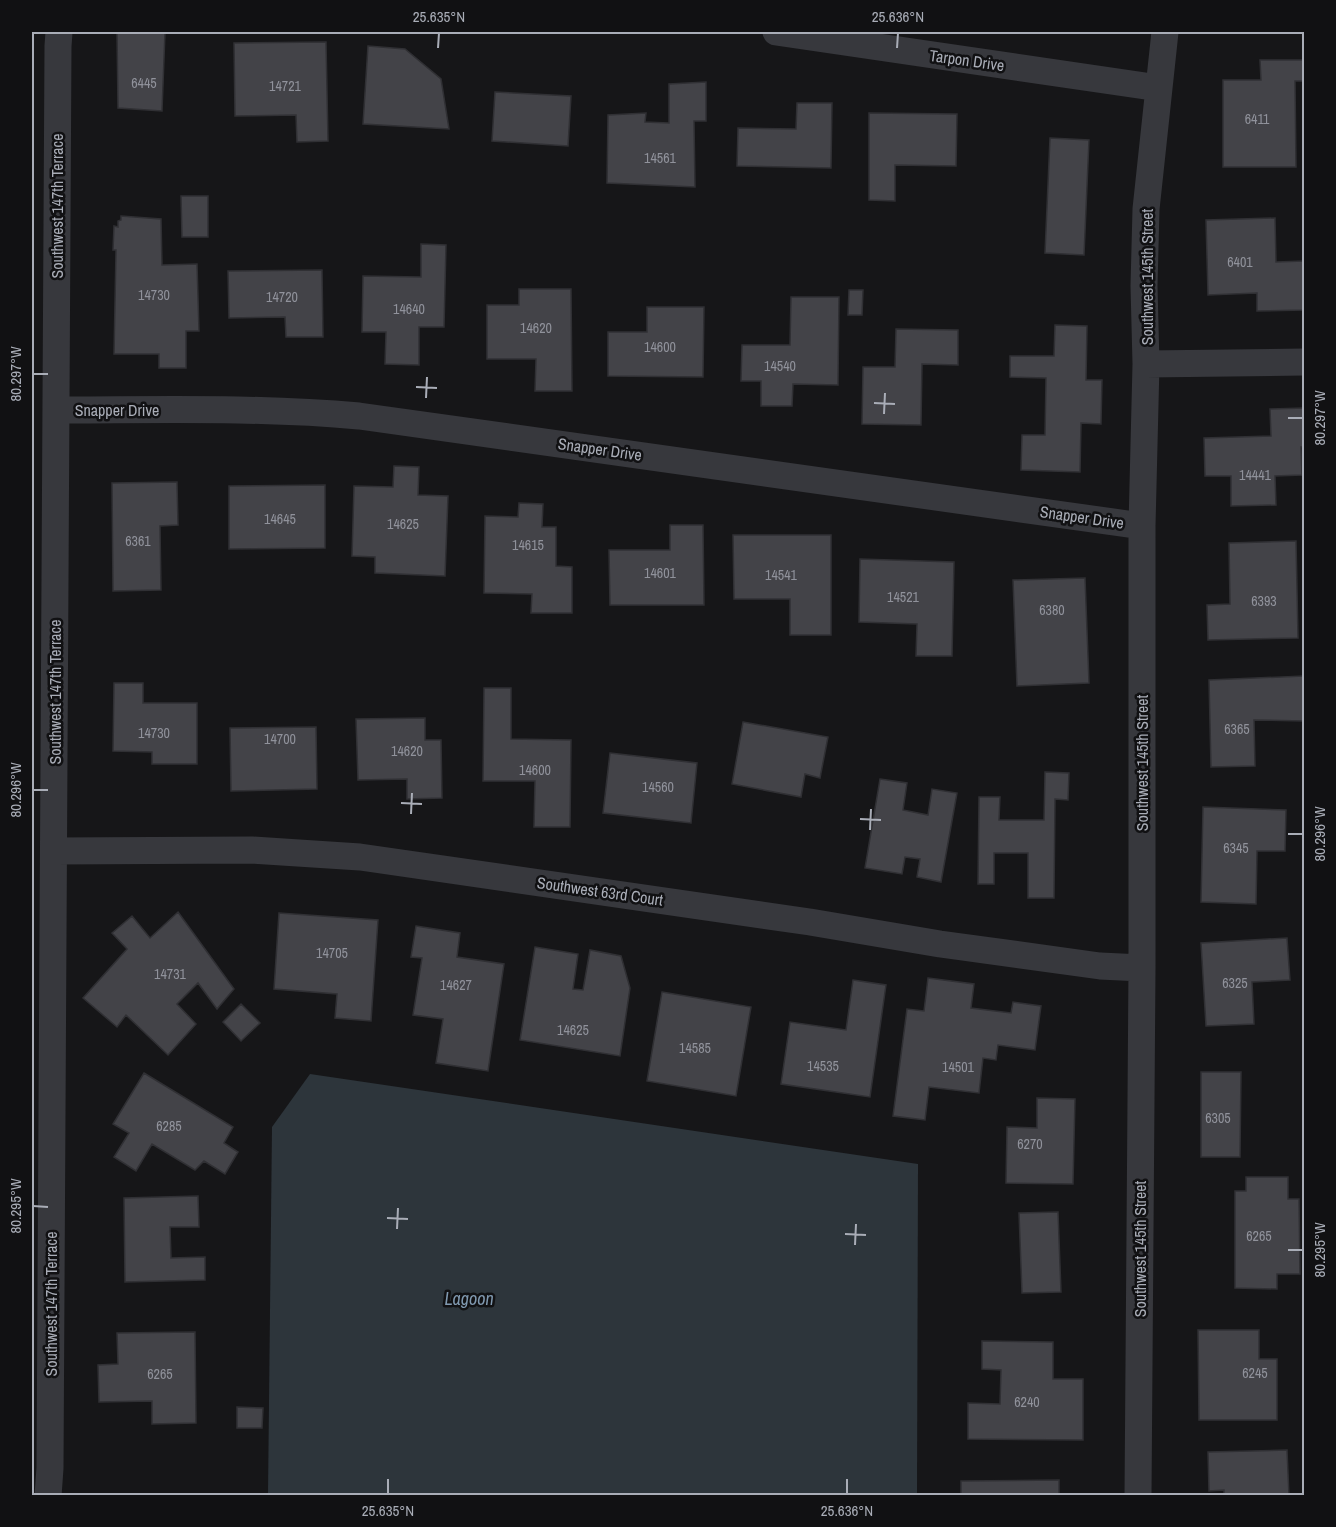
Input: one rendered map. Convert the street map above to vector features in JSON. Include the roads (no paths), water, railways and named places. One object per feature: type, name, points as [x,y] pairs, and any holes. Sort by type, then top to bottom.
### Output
[{"type":"street","name":"Southwest 147th Terrace","points":[[48,1496],[59,32]]},
{"type":"street","name":"Tarpon Drive","points":[[776,32],[1159,88]]},
{"type":"street","name":"Southwest 145th Street","points":[[1138,1496],[1142,968],[1142,526],[1146,364],[1144,286],[1146,209],[1165,32]]},
{"type":"street","points":[[1146,364],[1305,362]]},
{"type":"street","name":"Snapper Drive","points":[[56,410],[245,410],[359,416],[1142,526]]},
{"type":"street","name":"Southwest 63rd Court","points":[[54,851],[280,851],[360,857],[810,922],[952,946],[1100,966],[1142,968]]},
{"type":"water","name":"Lagoon","points":[[310,1074],[918,1164],[917,1495],[268,1495],[272,1127]]}]
